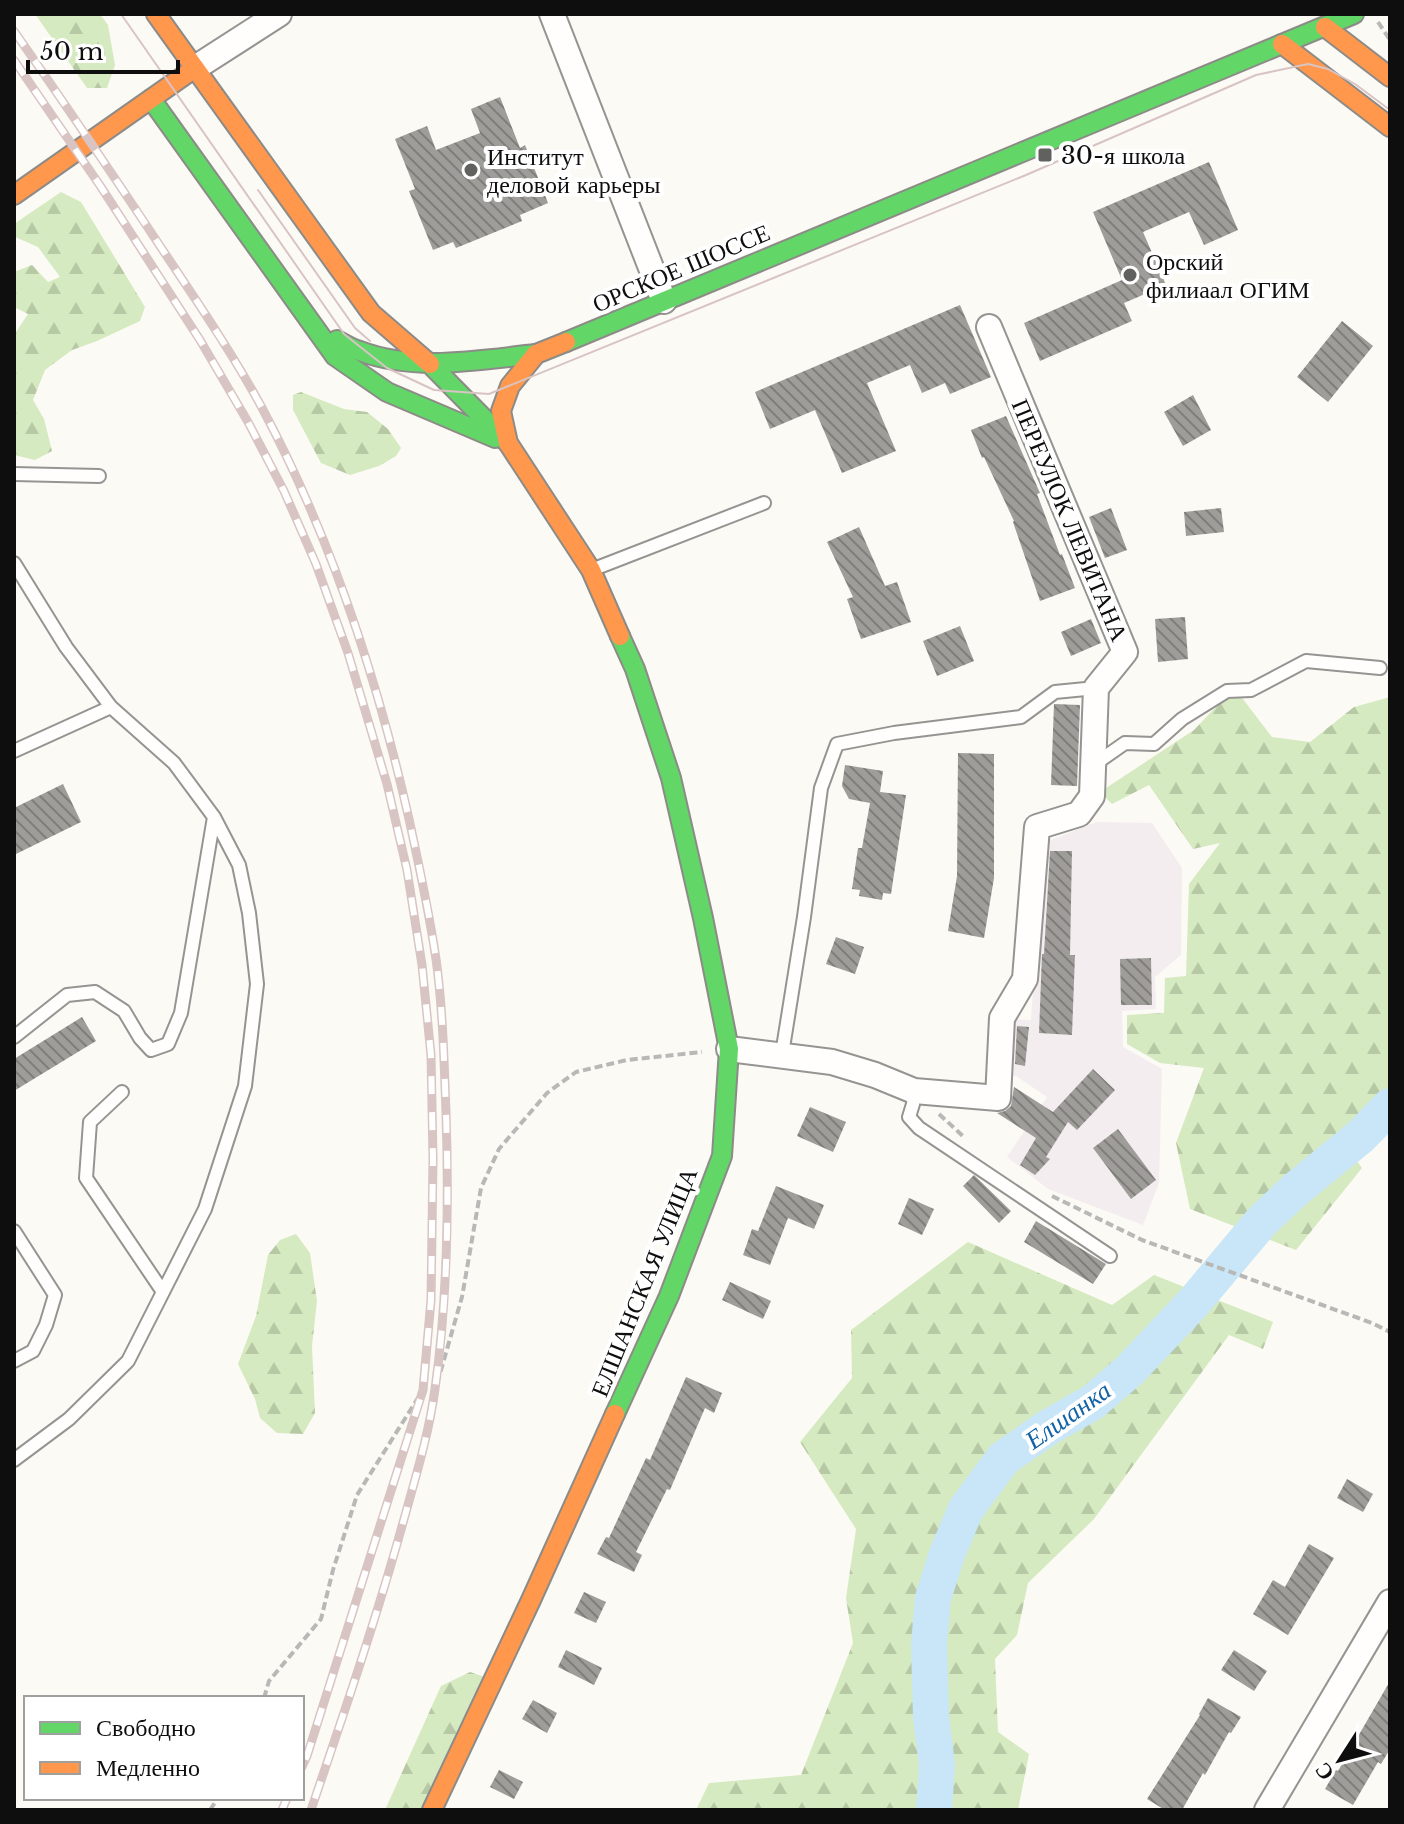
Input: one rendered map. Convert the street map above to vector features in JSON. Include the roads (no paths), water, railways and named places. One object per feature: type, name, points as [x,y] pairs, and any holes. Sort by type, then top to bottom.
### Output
[{"type":"main road","points":[[156,14],[371,313],[429,363]]},
{"type":"main road","points":[[1343,18],[1390,77]]},
{"type":"main road","name":"ОРСКОЕ ШОССЕ","points":[[311,323],[348,348],[372,357],[429,363],[536,354],[1343,18]]},
{"type":"main road","points":[[1282,44],[1390,127]]},
{"type":"main road","points":[[14,195],[195,68]]},
{"type":"main road","points":[[151,99],[335,356],[387,392],[508,443]]},
{"type":"main road","points":[[508,443],[501,411],[510,386],[536,354]]},
{"type":"main road","name":"ЕЛШАНСКАЯ УЛИЦА","points":[[429,363],[508,443],[591,570],[635,669],[671,778],[729,1049],[722,1156],[669,1296],[432,1810]]},
{"type":"street","points":[[195,68],[279,14]]},
{"type":"street","points":[[552,14],[664,301]]},
{"type":"street","name":"ПЕРЕУЛОК ЛЕВИТАНА","points":[[989,327],[1125,652],[1096,688]]},
{"type":"street","points":[[729,1049],[832,1062],[914,1091],[998,1098],[1002,1018],[1025,979],[1037,827],[1079,814],[1092,796],[1096,688]]},
{"type":"street","points":[[1267,1810],[1390,1602]]},
{"type":"lane","points":[[14,474],[99,476]]},
{"type":"lane","points":[[591,570],[764,503]]},
{"type":"lane","points":[[14,563],[66,647],[111,707],[174,763],[214,817],[239,865],[249,913],[257,984],[245,1086],[205,1209],[128,1361],[69,1419],[14,1460]]},
{"type":"lane","points":[[1093,765],[1125,743],[1154,744],[1182,719],[1227,691],[1251,690],[1306,661],[1380,668]]},
{"type":"lane","points":[[782,1054],[821,788],[837,744],[894,733],[1021,717],[1055,692],[1096,688]]},
{"type":"lane","points":[[14,751],[111,707]]},
{"type":"lane","points":[[14,1037],[67,995],[95,992],[124,1011],[151,1050],[168,1044],[181,1013],[214,817]]},
{"type":"lane","points":[[914,1091],[909,1117],[919,1128],[1110,1256]]},
{"type":"lane","points":[[122,1092],[90,1122],[86,1178],[163,1292]]},
{"type":"lane","points":[[14,1231],[55,1295],[46,1325],[33,1351],[14,1361]]},
{"type":"waterway","name":"Елшанка","points":[[934,1810],[937,1765],[931,1717],[929,1644],[933,1598],[966,1509],[1003,1459],[1047,1428],[1093,1402],[1130,1370],[1194,1302],[1261,1222],[1361,1136],[1390,1106]]},
{"type":"tram line","points":[[121,14],[344,334],[387,368],[434,390],[489,394],[1026,175],[1256,75],[1308,64],[1328,69],[1390,110]]},
{"type":"tram line","points":[[258,190],[355,328],[370,341]]},
{"type":"railway","points":[[14,31],[214,328],[250,386],[286,455],[330,556],[366,660],[409,819],[433,941],[443,1036],[447,1181],[445,1285],[435,1389],[422,1454],[394,1556],[311,1810]]},
{"type":"railway","points":[[14,60],[200,340],[284,491],[316,564],[348,653],[387,784],[407,870],[422,965],[431,1055],[431,1300],[423,1390],[304,1763]]},
{"type":"railway","points":[[282,1810],[286,1800]]},
{"type":"place","name":"30-я школа","points":[[1045,155]]},
{"type":"place","name":"Институт деловой карьеры","points":[[471,170]]},
{"type":"place","name":"Орский филиаал ОГИМ","points":[[1130,275]]}]
